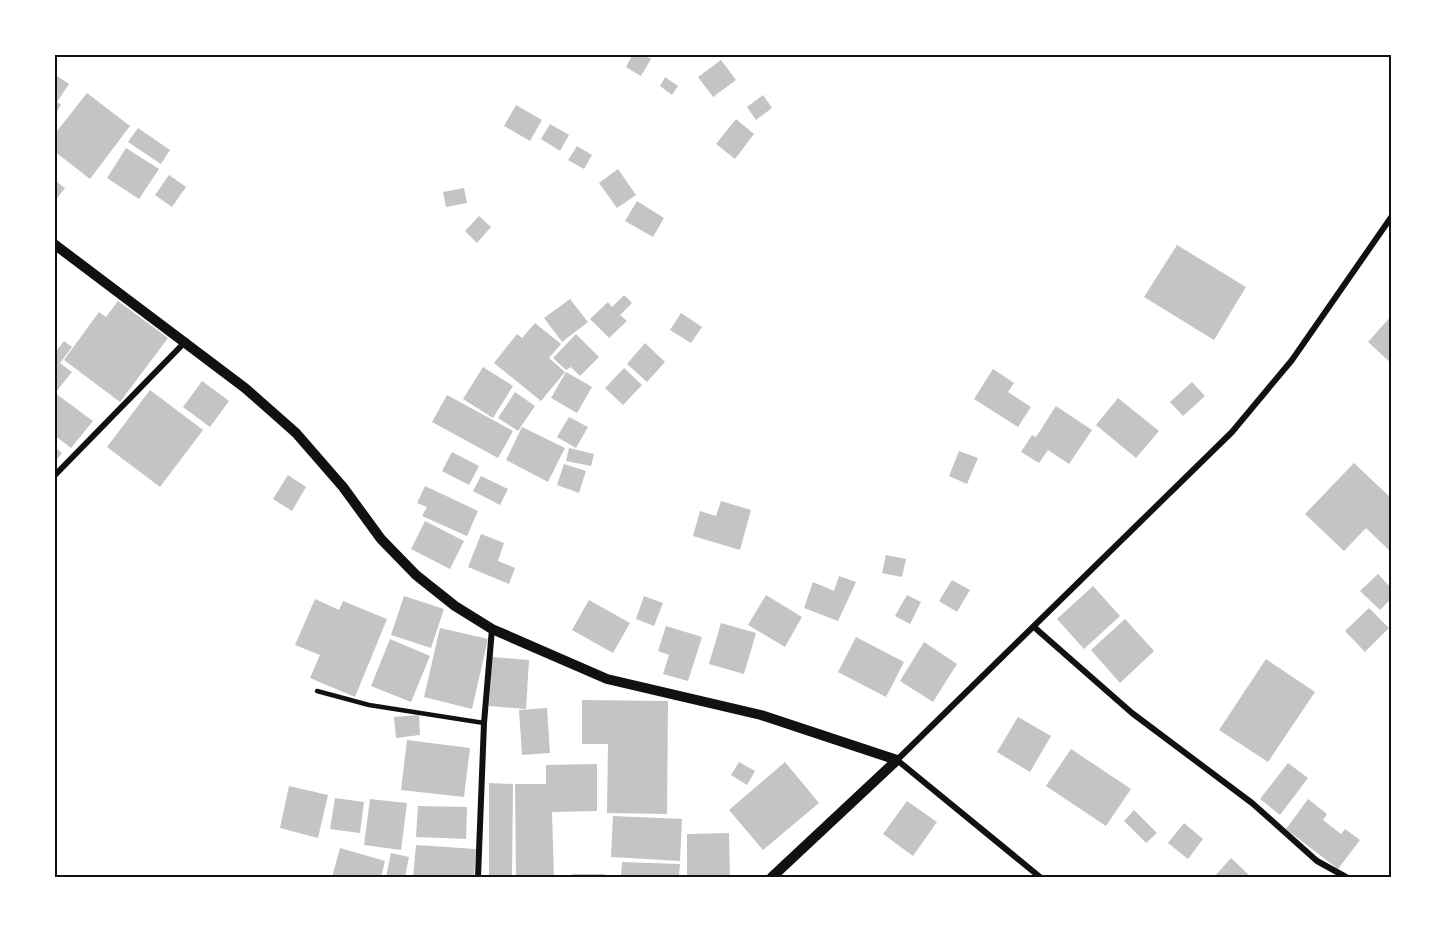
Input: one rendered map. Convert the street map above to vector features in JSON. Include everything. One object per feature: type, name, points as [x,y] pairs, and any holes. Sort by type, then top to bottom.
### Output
[{"type":"street","points":[[772,877],[897,760],[1232,432],[1292,360],[1392,216]]},
{"type":"street","points":[[54,244],[245,388],[296,433],[343,487],[381,539],[416,575],[455,606],[492,629],[607,679],[761,715],[897,760],[1040,877]]},
{"type":"street","points":[[55,475],[186,342]]},
{"type":"street","points":[[1034,627],[1132,713],[1252,802],[1317,861],[1346,877]]},
{"type":"street","points":[[478,877],[484,723],[492,629]]},
{"type":"lane","points":[[317,691],[369,705],[484,723]]},
{"type":"building","points":[[633,54],[642,54],[651,59],[641,76],[626,67]]},
{"type":"building","points":[[721,60],[736,80],[713,97],[698,77]]},
{"type":"building","points":[[54,74],[69,84],[57,102],[61,105],[54,116]]},
{"type":"building","points":[[665,77],[678,86],[672,95],[660,86]]},
{"type":"building","points":[[87,93],[130,126],[90,179],[54,151],[54,135]]},
{"type":"building","points":[[763,95],[772,108],[756,120],[747,107]]},
{"type":"building","points":[[516,105],[542,120],[530,141],[504,126]]},
{"type":"building","points":[[736,119],[754,134],[735,159],[716,144]]},
{"type":"building","points":[[550,124],[569,135],[560,151],[541,139]]},
{"type":"building","points":[[138,128],[170,150],[161,164],[128,142]]},
{"type":"building","points":[[577,146],[592,155],[584,169],[568,160]]},
{"type":"building","points":[[126,148],[159,169],[139,199],[107,178]]},
{"type":"building","points":[[618,169],[636,195],[617,208],[599,183]]},
{"type":"building","points":[[169,175],[186,187],[172,207],[155,195]]},
{"type":"building","points":[[54,180],[65,188],[54,202]]},
{"type":"building","points":[[464,188],[467,203],[446,207],[443,192]]},
{"type":"building","points":[[637,201],[664,218],[653,237],[625,221]]},
{"type":"building","points":[[479,216],[491,227],[477,243],[465,231]]},
{"type":"building","points":[[1177,245],[1246,287],[1214,340],[1144,297]]},
{"type":"building","points":[[624,295],[632,303],[620,315],[627,321],[609,338],[590,319],[608,302],[612,307]]},
{"type":"building","points":[[570,299],[588,322],[562,342],[544,318]]},
{"type":"building","points":[[118,301],[168,338],[120,402],[64,360],[99,312],[106,317]]},
{"type":"building","points":[[681,313],[702,327],[691,343],[670,330]]},
{"type":"building","points":[[1392,315],[1392,364],[1368,342]]},
{"type":"building","points":[[535,323],[561,344],[549,358],[565,372],[541,401],[494,363],[517,334],[522,338]]},
{"type":"building","points":[[576,334],[599,357],[580,376],[571,367],[566,370],[553,358]]},
{"type":"building","points":[[64,341],[72,347],[60,363],[72,372],[55,393],[93,421],[71,448],[54,435],[54,354]]},
{"type":"building","points":[[645,343],[665,362],[647,382],[627,364]]},
{"type":"building","points":[[483,367],[513,386],[493,418],[463,399]]},
{"type":"building","points":[[624,368],[642,385],[623,405],[605,388]]},
{"type":"building","points":[[993,369],[1014,383],[1008,392],[1031,407],[1018,427],[974,399]]},
{"type":"building","points":[[566,372],[592,387],[577,413],[551,398]]},
{"type":"building","points":[[202,381],[229,401],[210,427],[183,407]]},
{"type":"building","points":[[1192,382],[1205,396],[1183,416],[1170,402]]},
{"type":"building","points":[[150,390],[203,430],[160,487],[107,447]]},
{"type":"building","points":[[515,392],[535,406],[518,431],[498,418]]},
{"type":"building","points":[[447,395],[513,431],[498,458],[432,422]]},
{"type":"building","points":[[1118,398],[1159,431],[1136,458],[1096,425]]},
{"type":"building","points":[[1056,406],[1092,430],[1069,464],[1048,450],[1039,463],[1021,452],[1032,435],[1036,437]]},
{"type":"building","points":[[569,417],[588,427],[576,448],[557,437]]},
{"type":"building","points":[[522,427],[565,448],[548,482],[506,460]]},
{"type":"building","points":[[54,447],[62,453],[54,463]]},
{"type":"building","points":[[569,448],[594,454],[591,466],[566,461]]},
{"type":"building","points":[[959,451],[978,458],[967,484],[949,476]]},
{"type":"building","points":[[452,452],[479,466],[469,485],[442,471]]},
{"type":"building","points":[[1354,463],[1392,499],[1392,553],[1366,528],[1344,551],[1305,514]]},
{"type":"building","points":[[564,464],[586,471],[579,493],[557,485]]},
{"type":"building","points":[[288,475],[306,487],[292,511],[273,499]]},
{"type":"building","points":[[481,476],[508,489],[500,505],[473,491]]},
{"type":"building","points":[[425,486],[478,511],[467,536],[422,516],[427,507],[417,503]]},
{"type":"building","points":[[721,501],[751,510],[740,550],[693,536],[700,511],[716,516]]},
{"type":"building","points":[[425,521],[464,541],[450,569],[411,549]]},
{"type":"building","points":[[481,534],[504,543],[498,561],[515,568],[509,584],[468,567]]},
{"type":"building","points":[[886,555],[906,559],[902,577],[882,573]]},
{"type":"building","points":[[1378,574],[1392,589],[1392,598],[1380,610],[1360,591]]},
{"type":"building","points":[[839,576],[856,582],[838,621],[804,608],[813,582],[834,591]]},
{"type":"building","points":[[952,580],[970,590],[957,612],[939,601]]},
{"type":"building","points":[[1093,586],[1120,616],[1084,649],[1057,619]]},
{"type":"building","points":[[766,595],[802,617],[785,647],[748,625]]},
{"type":"building","points":[[907,595],[921,602],[910,624],[895,616]]},
{"type":"building","points":[[404,596],[444,609],[431,648],[391,635]]},
{"type":"building","points":[[644,596],[663,603],[654,626],[636,619]]},
{"type":"building","points":[[315,599],[339,610],[343,601],[387,619],[355,697],[310,678],[320,655],[295,645]]},
{"type":"building","points":[[589,600],[630,623],[613,653],[572,630]]},
{"type":"building","points":[[1369,608],[1389,628],[1365,652],[1345,631]]},
{"type":"building","points":[[1125,619],[1154,651],[1120,683],[1091,650]]},
{"type":"building","points":[[721,623],[756,633],[744,674],[709,664]]},
{"type":"building","points":[[666,626],[702,637],[688,681],[663,674],[669,655],[658,651]]},
{"type":"building","points":[[440,628],[488,639],[472,709],[424,697]]},
{"type":"building","points":[[856,637],[904,662],[886,697],[838,672]]},
{"type":"building","points":[[390,639],[430,656],[411,702],[371,686]]},
{"type":"building","points":[[924,642],[957,664],[933,702],[900,681]]},
{"type":"building","points":[[492,657],[529,660],[526,709],[489,706]]},
{"type":"building","points":[[1266,659],[1315,692],[1268,762],[1219,730]]},
{"type":"building","points":[[582,700],[668,701],[667,814],[607,813],[608,744],[582,744]]},
{"type":"building","points":[[547,708],[550,753],[522,755],[519,710]]},
{"type":"building","points":[[419,715],[420,735],[396,738],[394,717]]},
{"type":"building","points":[[1018,717],[1051,736],[1030,772],[997,752]]},
{"type":"building","points":[[407,740],[470,748],[464,797],[401,790]]},
{"type":"building","points":[[1071,749],[1131,789],[1106,826],[1046,786]]},
{"type":"building","points":[[739,762],[755,771],[747,785],[731,775]]},
{"type":"building","points":[[785,762],[819,803],[763,850],[729,810]]},
{"type":"building","points":[[1288,763],[1308,778],[1280,815],[1260,799]]},
{"type":"building","points":[[597,764],[597,811],[552,812],[554,877],[516,877],[515,784],[546,784],[546,765]]},
{"type":"building","points":[[489,783],[513,784],[512,877],[489,877]]},
{"type":"building","points":[[289,786],[328,795],[318,838],[280,828]]},
{"type":"building","points":[[335,798],[364,802],[360,833],[330,829]]},
{"type":"building","points":[[370,799],[407,803],[401,850],[364,845]]},
{"type":"building","points":[[1308,799],[1327,814],[1323,820],[1341,834],[1345,829],[1360,840],[1338,869],[1286,829]]},
{"type":"building","points":[[907,801],[937,822],[913,856],[883,834]]},
{"type":"building","points":[[418,806],[467,807],[466,839],[416,837]]},
{"type":"building","points":[[1134,810],[1157,833],[1146,843],[1124,821]]},
{"type":"building","points":[[613,816],[682,819],[680,861],[611,857]]},
{"type":"building","points":[[1184,823],[1203,839],[1188,859],[1168,843]]},
{"type":"building","points":[[729,833],[730,877],[687,877],[687,834]]},
{"type":"building","points":[[416,845],[476,849],[474,877],[413,877]]},
{"type":"building","points":[[340,848],[385,861],[381,877],[332,877]]},
{"type":"building","points":[[391,853],[409,857],[405,877],[386,877]]},
{"type":"building","points":[[1231,858],[1250,876],[1214,877]]},
{"type":"building","points":[[622,862],[680,864],[679,877],[621,877]]},
{"type":"building","points":[[572,874],[605,874],[605,877],[572,877]]}]
